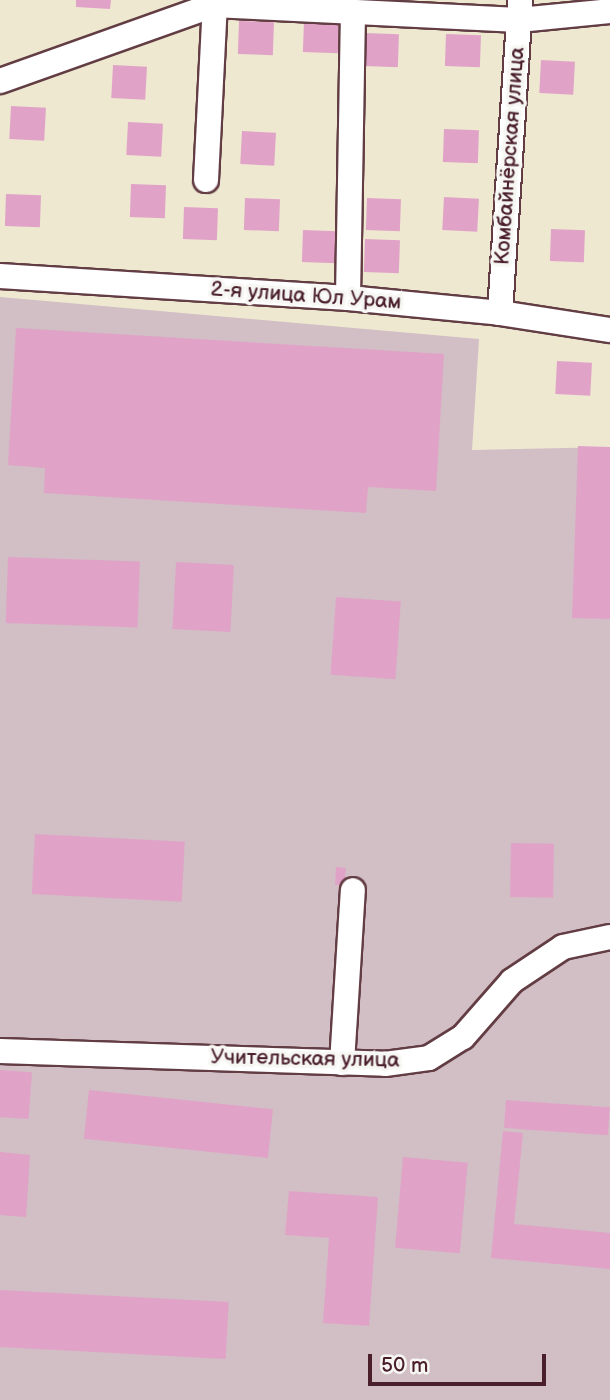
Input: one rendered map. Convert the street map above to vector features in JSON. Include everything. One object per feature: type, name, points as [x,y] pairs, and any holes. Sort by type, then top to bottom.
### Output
[{"type":"street","points":[[206,180],[214,3]]},
{"type":"street","points":[[0,81],[214,3],[353,12],[610,11]]},
{"type":"street","name":"Комбайнёрская улица","points":[[500,313],[519,10]]},
{"type":"street","points":[[348,298],[353,12]]},
{"type":"street","name":"2-я улица Юл Урам","points":[[0,276],[348,298],[500,313],[610,330]]},
{"type":"street","points":[[342,1063],[353,890]]},
{"type":"street","name":"Учительская улица","points":[[0,1051],[385,1064],[429,1058],[463,1037],[512,981],[563,947],[610,937]]},
{"type":"shaded area","points":[[0,297],[479,339],[472,450],[610,447],[610,1400],[0,1400]]},
{"type":"building","points":[[76,0],[111,0],[110,9],[76,7]]},
{"type":"building","points":[[304,20],[339,21],[338,53],[303,52]]},
{"type":"building","points":[[239,21],[274,22],[273,55],[238,54]]},
{"type":"building","points":[[365,33],[399,34],[398,67],[364,66]]},
{"type":"building","points":[[446,34],[481,35],[480,67],[445,66]]},
{"type":"building","points":[[541,60],[575,62],[573,95],[539,93]]},
{"type":"building","points":[[113,65],[147,67],[145,100],[111,98]]},
{"type":"building","points":[[11,106],[46,108],[44,141],[9,139]]},
{"type":"building","points":[[128,122],[163,124],[161,157],[126,155]]},
{"type":"building","points":[[444,129],[479,130],[478,163],[443,162]]},
{"type":"building","points":[[242,131],[276,133],[274,166],[240,164]]},
{"type":"building","points":[[131,184],[166,185],[165,218],[130,217]]},
{"type":"building","points":[[6,194],[41,195],[40,227],[5,226]]},
{"type":"building","points":[[444,197],[479,199],[477,232],[442,230]]},
{"type":"building","points":[[245,198],[280,199],[279,231],[244,230]]},
{"type":"building","points":[[367,198],[401,199],[400,231],[366,230]]},
{"type":"building","points":[[184,207],[218,208],[217,240],[183,239]]},
{"type":"building","points":[[551,229],[585,230],[584,262],[550,261]]},
{"type":"building","points":[[303,230],[337,231],[336,263],[302,262]]},
{"type":"building","points":[[365,239],[400,240],[399,273],[364,272]]},
{"type":"building","points":[[16,328],[444,354],[436,491],[368,487],[366,513],[44,493],[45,468],[8,465]]},
{"type":"building","points":[[557,361],[592,363],[590,396],[555,394]]},
{"type":"building","points":[[578,446],[610,447],[610,619],[572,618]]},
{"type":"building","points":[[8,557],[140,562],[138,628],[6,623]]},
{"type":"building","points":[[176,562],[234,565],[230,632],[172,629]]},
{"type":"building","points":[[336,597],[401,602],[395,679],[331,675]]},
{"type":"building","points":[[35,834],[185,842],[182,902],[32,894]]},
{"type":"building","points":[[511,843],[554,844],[553,898],[510,897]]},
{"type":"building","points":[[336,867],[346,868],[344,885],[335,885]]},
{"type":"building","points":[[0,1070],[32,1072],[29,1119],[0,1117]]},
{"type":"building","points":[[89,1090],[273,1109],[268,1158],[84,1139]]},
{"type":"building","points":[[506,1100],[610,1107],[608,1135],[504,1128]]},
{"type":"building","points":[[503,1131],[523,1133],[514,1224],[610,1233],[610,1269],[491,1258]]},
{"type":"building","points":[[0,1152],[30,1155],[26,1217],[0,1215]]},
{"type":"building","points":[[403,1157],[468,1163],[460,1253],[395,1248]]},
{"type":"building","points":[[289,1191],[378,1197],[369,1326],[323,1323],[329,1238],[285,1235]]},
{"type":"building","points":[[0,1290],[229,1302],[226,1359],[0,1347]]}]
